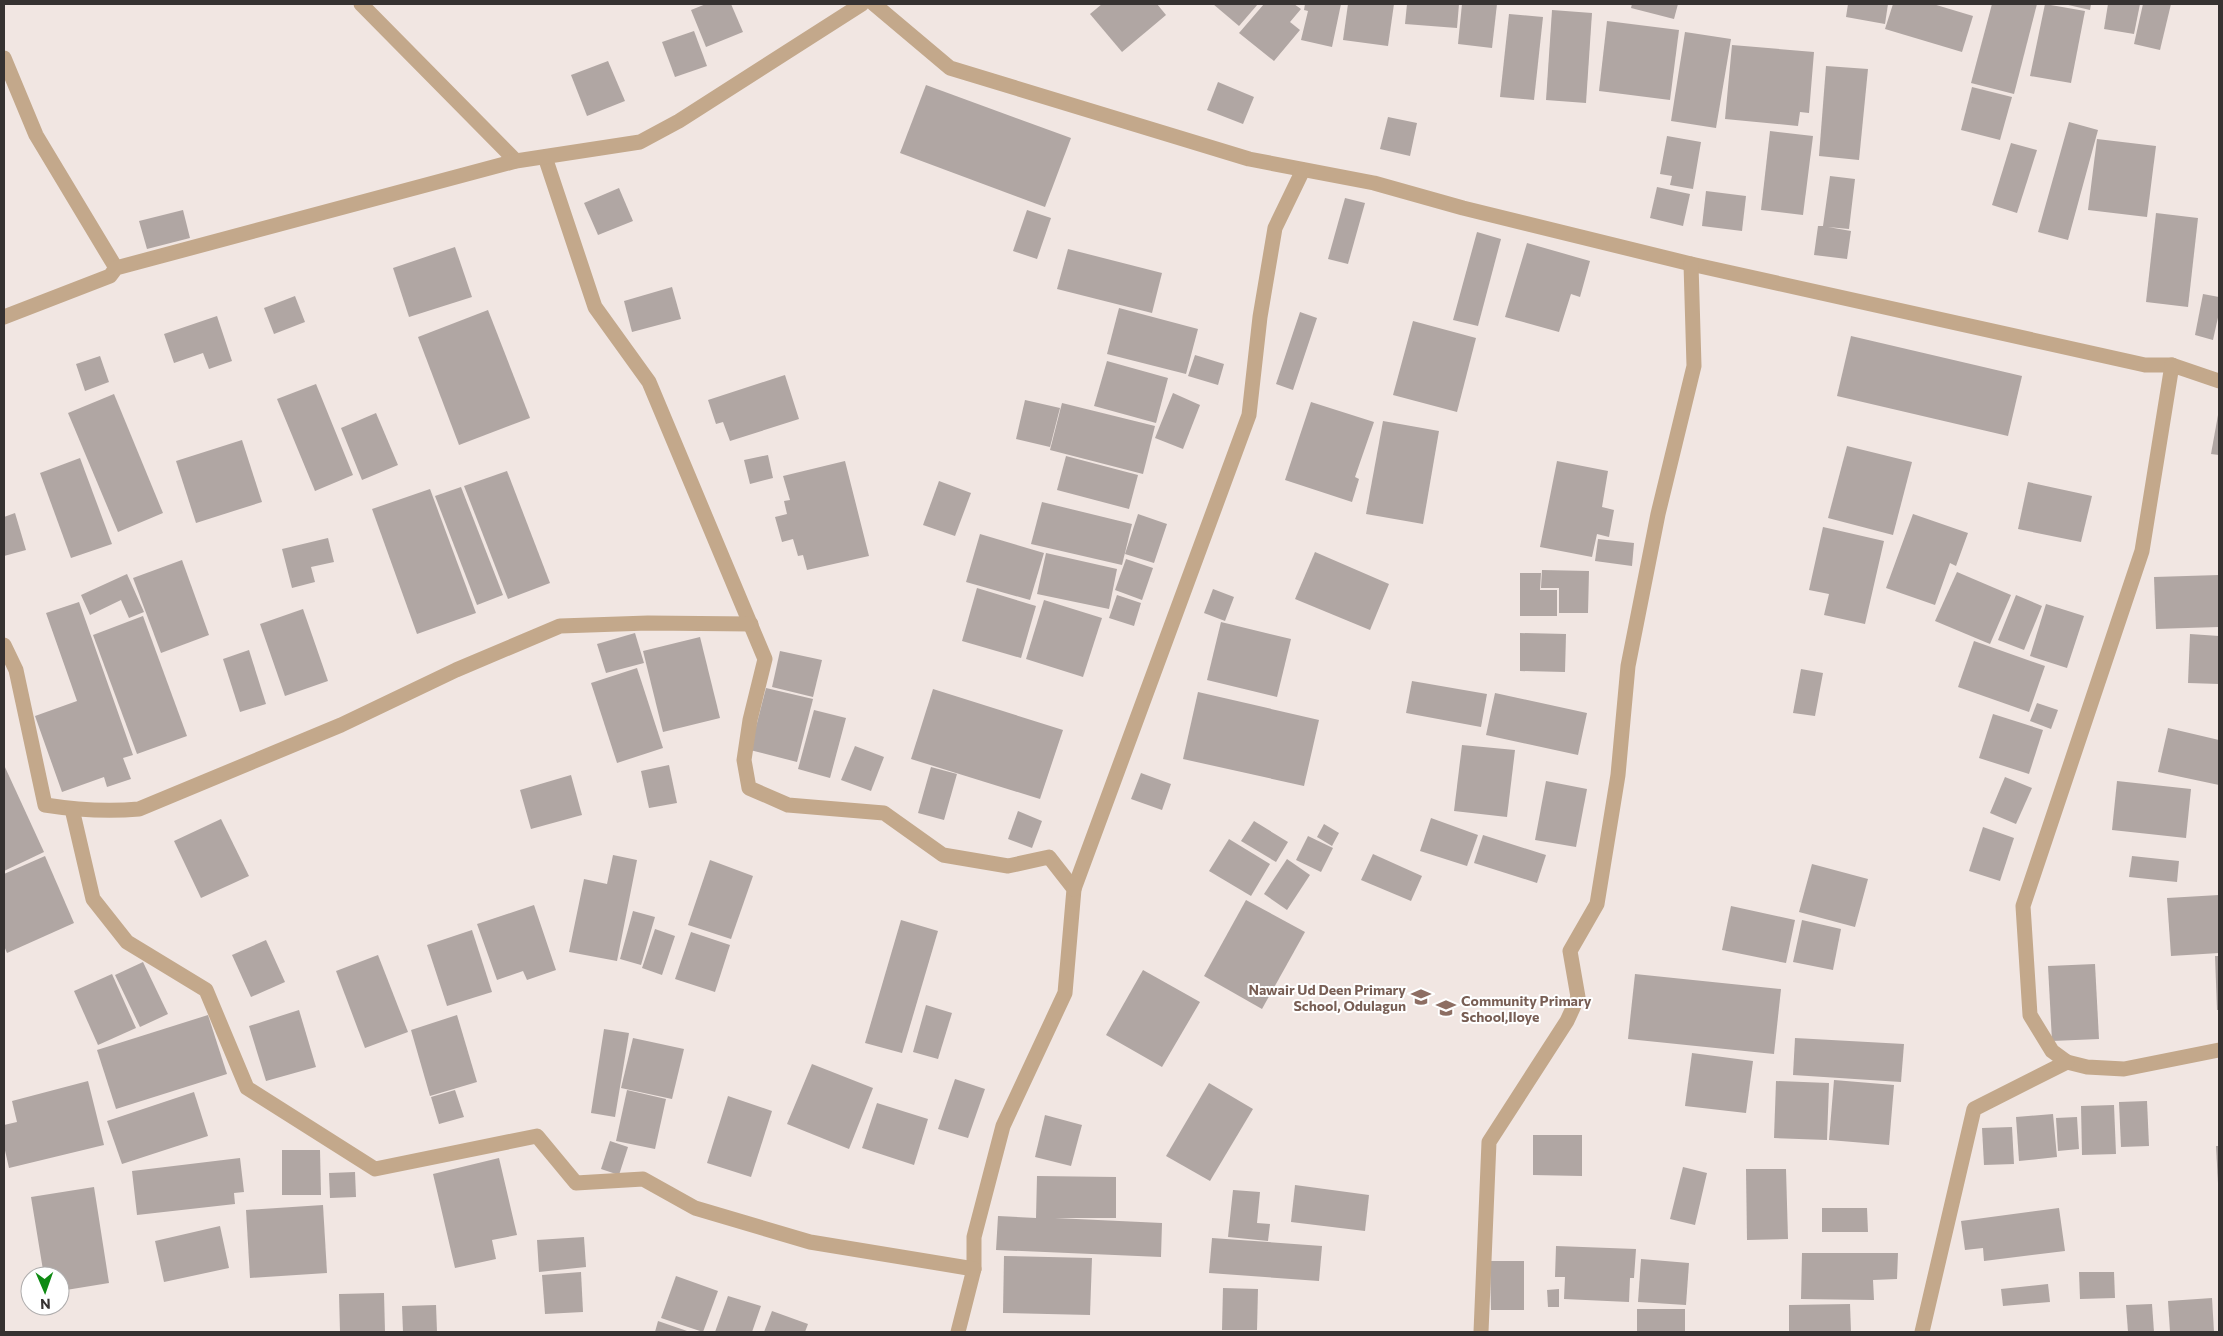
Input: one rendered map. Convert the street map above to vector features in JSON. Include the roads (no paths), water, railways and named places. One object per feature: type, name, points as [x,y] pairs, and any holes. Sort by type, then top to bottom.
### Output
[{"type":"street","points":[[361,4],[516,162]]},
{"type":"street","points":[[4,317],[110,276],[116,268],[516,162],[646,139],[679,121],[862,4]]},
{"type":"street","points":[[874,4],[950,68],[1249,159],[1374,183],[1463,208],[1690,264],[2145,365],[2172,365],[2219,381]]},
{"type":"street","points":[[4,58],[36,135],[116,268]]},
{"type":"street","points":[[544,157],[595,307],[649,382],[765,659],[750,720],[744,760],[749,788],[788,806],[884,813],[944,854],[1008,866],[1049,857],[1074,889]]},
{"type":"street","points":[[958,1332],[974,1269],[974,1237],[1003,1126],[1065,993],[1074,889],[1249,415],[1260,317],[1275,228],[1302,170]]},
{"type":"street","points":[[1482,1332],[1489,1142],[1567,1021],[1578,997],[1570,951],[1597,904],[1618,775],[1628,666],[1658,514],[1694,366],[1690,264]]},
{"type":"street","points":[[2172,365],[2142,551],[2023,906],[2030,1015],[2052,1052],[2067,1062],[2087,1067],[2124,1069],[2219,1050]]},
{"type":"street","points":[[4,645],[16,670],[45,805],[72,810],[112,812],[139,809],[341,725],[456,670],[560,626],[648,623],[751,624]]},
{"type":"street","points":[[72,810],[93,899],[127,942],[206,990],[247,1088],[375,1169],[537,1136],[576,1183],[642,1179],[694,1208],[810,1242],[974,1269]]},
{"type":"street","points":[[1922,1332],[1974,1109],[2067,1062]]},
{"type":"place","name":"Nawair Ud Deen Primary School, Odulagun","points":[[1421,997]]},
{"type":"place","name":"Community Primary School,Iloye","points":[[1446,1008]]}]
